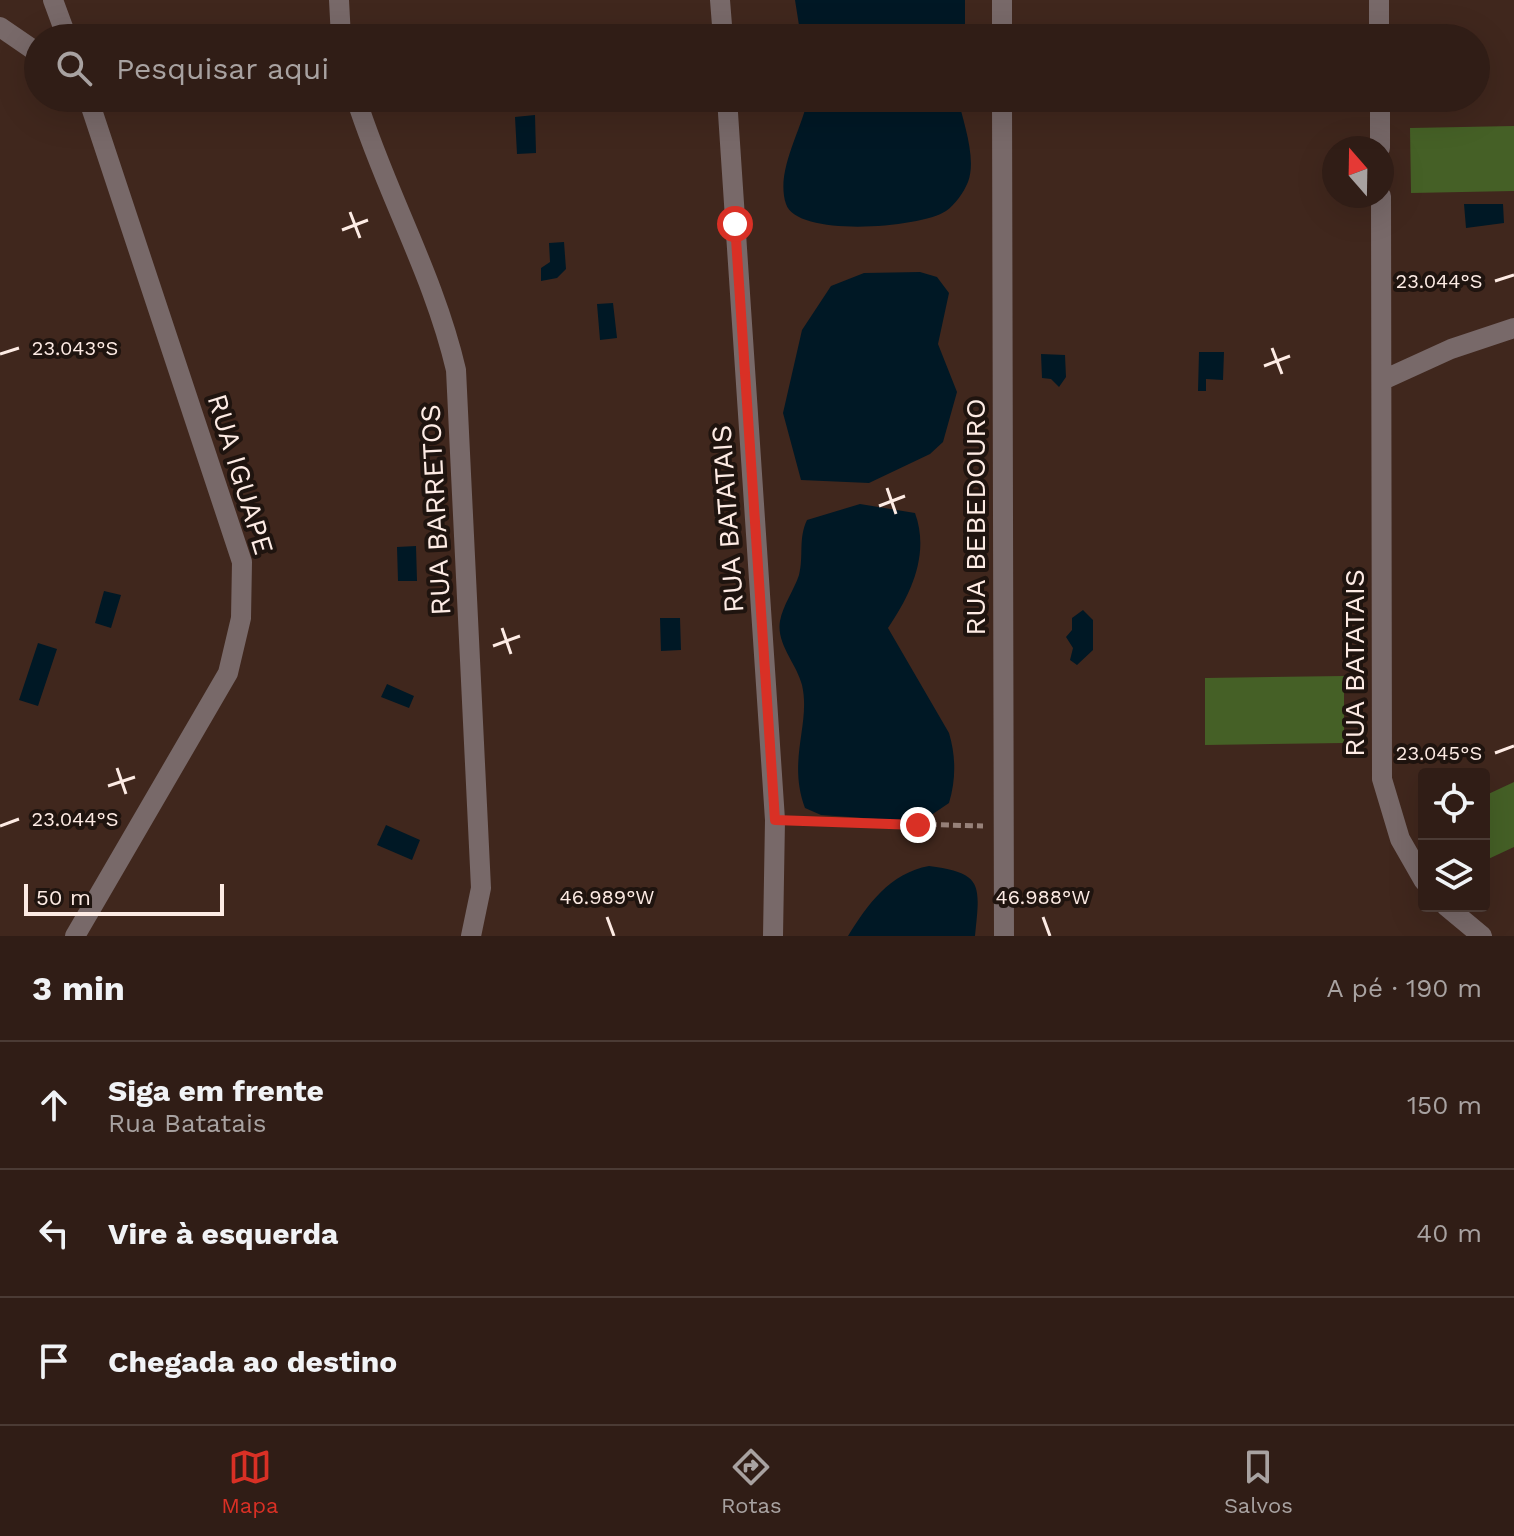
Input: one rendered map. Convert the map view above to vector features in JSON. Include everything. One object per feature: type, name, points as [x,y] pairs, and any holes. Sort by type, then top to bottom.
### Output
[{"type":"street","points":[[53,0],[62,24]]},
{"type":"street","points":[[339,0],[340,24]]},
{"type":"street","points":[[720,0],[722,24]]},
{"type":"street","points":[[1002,0],[1002,24]]},
{"type":"street","points":[[1379,0],[1379,24]]},
{"type":"street","points":[[0,27],[24,43]]},
{"type":"street","name":"RUA IGUAPE","points":[[75,936],[228,673],[241,618],[242,562],[93,112]]},
{"type":"street","name":"RUA BARRETOS","points":[[362,112],[427,271],[446,325],[456,370],[481,888],[471,936]]},
{"type":"street","name":"RUA BATATAIS","points":[[728,112],[775,820],[773,936]]},
{"type":"street","name":"RUA BEBEDOURO","points":[[1002,112],[1004,936]]},
{"type":"street","points":[[1380,112],[1380,136]]},
{"type":"street","name":"RUA BATATAIS","points":[[1381,208],[1382,779],[1400,839],[1418,870]]},
{"type":"street","points":[[1383,380],[1451,349],[1514,328]]},
{"type":"street","points":[[1453,912],[1482,936]]},
{"type":"path","points":[[775,820],[1004,827]]},
{"type":"green space","points":[[1514,126],[1514,191],[1411,193],[1410,128]]},
{"type":"green space","points":[[1344,676],[1344,743],[1205,745],[1205,678]]},
{"type":"green space","points":[[1514,782],[1514,847],[1490,858],[1490,840],[1490,793]]},
{"type":"water","points":[[795,0],[965,0],[965,24],[799,24]]},
{"type":"water","points":[[804,112],[961,112],[971,162],[964,190],[946,211],[912,222],[835,226],[795,215],[786,204],[784,178]]},
{"type":"water","points":[[535,115],[536,153],[517,154],[515,117]]},
{"type":"water","points":[[1464,204],[1503,204],[1504,223],[1466,228]]},
{"type":"water","points":[[564,242],[566,269],[557,278],[541,281],[541,268],[550,262],[549,243]]},
{"type":"water","points":[[920,272],[937,277],[949,293],[938,344],[957,392],[943,442],[930,454],[869,483],[801,480],[783,413],[802,330],[831,286],[864,273]]},
{"type":"water","points":[[613,303],[617,338],[600,340],[597,304]]},
{"type":"water","points":[[1199,352],[1224,352],[1223,380],[1206,379],[1206,391],[1198,391]]},
{"type":"water","points":[[1041,354],[1065,355],[1066,377],[1059,387],[1051,379],[1042,378]]},
{"type":"water","points":[[860,504],[915,513],[919,528],[916,573],[888,628],[949,733],[954,768],[949,803],[921,822],[821,815],[805,808],[800,791],[798,774],[804,700],[802,685],[781,638],[780,621],[799,575],[807,520]]},
{"type":"water","points":[[416,546],[417,581],[398,581],[397,547]]},
{"type":"water","points":[[104,591],[121,595],[111,628],[95,623]]},
{"type":"water","points":[[1083,610],[1093,620],[1093,650],[1077,665],[1070,660],[1073,648],[1066,637],[1072,630],[1072,618]]},
{"type":"water","points":[[660,618],[680,618],[681,650],[661,651]]},
{"type":"water","points":[[38,643],[57,649],[38,706],[19,700]]},
{"type":"water","points":[[387,684],[414,696],[409,708],[381,697]]},
{"type":"water","points":[[386,825],[420,840],[412,860],[377,845]]},
{"type":"water","points":[[929,866],[960,873],[974,884],[978,905],[975,936],[848,936],[863,913],[891,883]]},
{"type":"route","points":[[735,224],[775,820],[918,825]]}]
